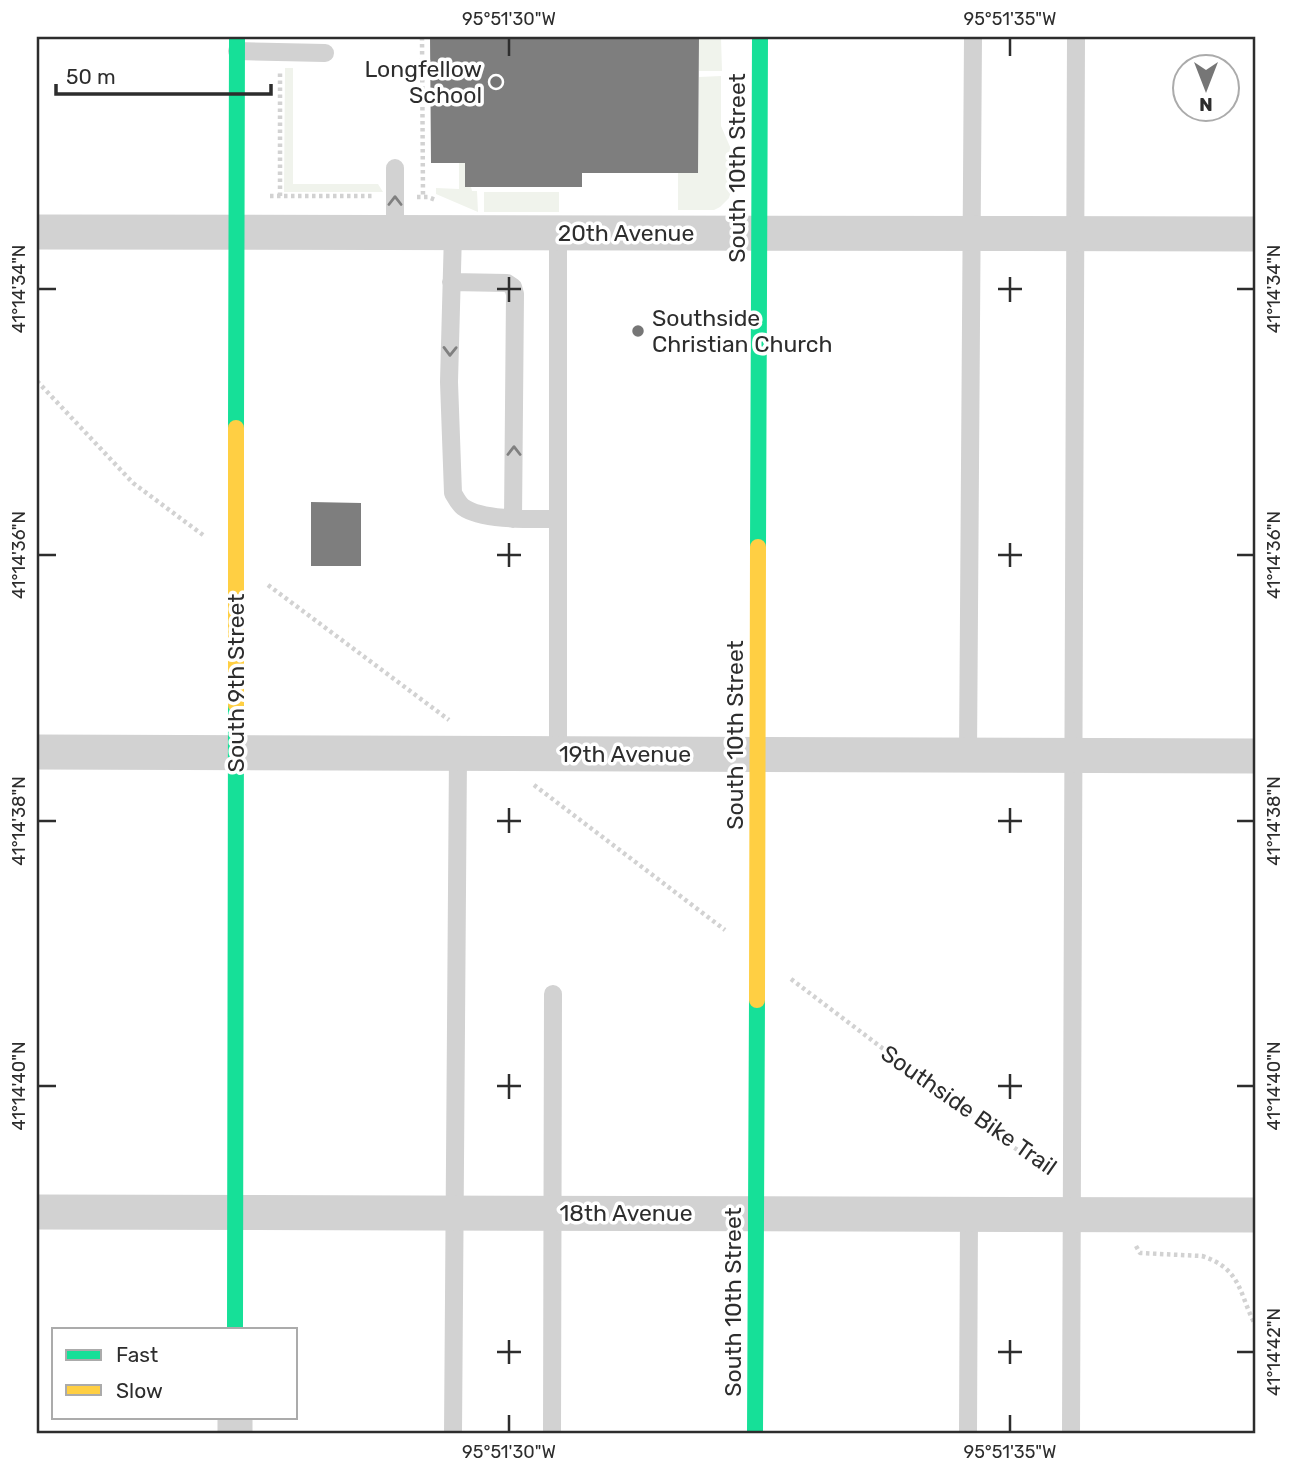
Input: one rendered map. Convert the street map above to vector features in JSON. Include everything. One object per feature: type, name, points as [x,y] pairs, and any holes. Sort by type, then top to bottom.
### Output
[{"type":"street","name":"South 10th Street","points":[[755,1434],[760,37]]},
{"type":"street","name":"South 9th Street","points":[[235,1328],[237,44]]},
{"type":"street","name":"20th Avenue","points":[[37,232],[1256,234]]},
{"type":"street","name":"19th Avenue","points":[[37,752],[1256,756]]},
{"type":"street","name":"18th Avenue","points":[[37,1212],[1256,1215]]},
{"type":"lane","points":[[968,755],[973,37]]},
{"type":"lane","points":[[1071,1434],[1076,37]]},
{"type":"lane","points":[[237,44],[280,52],[325,53]]},
{"type":"lane","points":[[395,169],[395,233]]},
{"type":"lane","points":[[453,233],[449,382],[453,493],[461,506],[472,511],[513,519],[558,519]]},
{"type":"lane","points":[[558,233],[558,754]]},
{"type":"lane","points":[[451,282],[507,283],[513,287],[515,294],[513,519]]},
{"type":"lane","points":[[453,1434],[458,754]]},
{"type":"lane","points":[[552,1434],[553,994]]},
{"type":"lane","points":[[968,1434],[969,1214]]},
{"type":"path","points":[[236,196],[426,197],[422,37]]},
{"type":"path","points":[[280,52],[280,232]]},
{"type":"path","points":[[37,381],[133,483],[236,560]]},
{"type":"path","name":"Southside Bike Trail","points":[[757,954],[1013,1147],[1044,1169],[1070,1179]]},
{"type":"path","points":[[1121,1215],[1140,1253],[1202,1256],[1228,1271],[1240,1285],[1256,1326]]},
{"type":"shaded area","points":[[699,37],[721,37],[722,71],[699,71]]},
{"type":"shaded area","points":[[285,68],[293,68],[293,184],[378,184],[383,192],[284,192]]},
{"type":"shaded area","points":[[721,76],[721,126],[731,149],[729,198],[714,210],[678,210],[678,173],[698,173],[699,77]]},
{"type":"shaded area","points":[[459,163],[465,163],[472,191],[477,191],[478,212],[436,194],[436,188],[459,189]]},
{"type":"shaded area","points":[[484,192],[559,192],[559,212],[484,212]]},
{"type":"building","points":[[430,37],[699,37],[698,173],[582,173],[582,187],[465,187],[465,163],[431,163]]},
{"type":"building","points":[[311,502],[361,503],[361,566],[311,566]]},
{"type":"traffic: fast","points":[[236,428],[237,37]]},
{"type":"traffic: fast","points":[[758,547],[760,37]]},
{"type":"traffic: fast","points":[[235,1328],[236,705]]},
{"type":"traffic: fast","points":[[755,1434],[757,1000]]},
{"type":"traffic: slow","points":[[236,428],[236,705]]},
{"type":"traffic: slow","points":[[757,1000],[758,547]]},
{"type":"place","name":"Longfellow School","points":[[496,82]]},
{"type":"place","name":"Southside Christian Church","points":[[638,331]]}]
